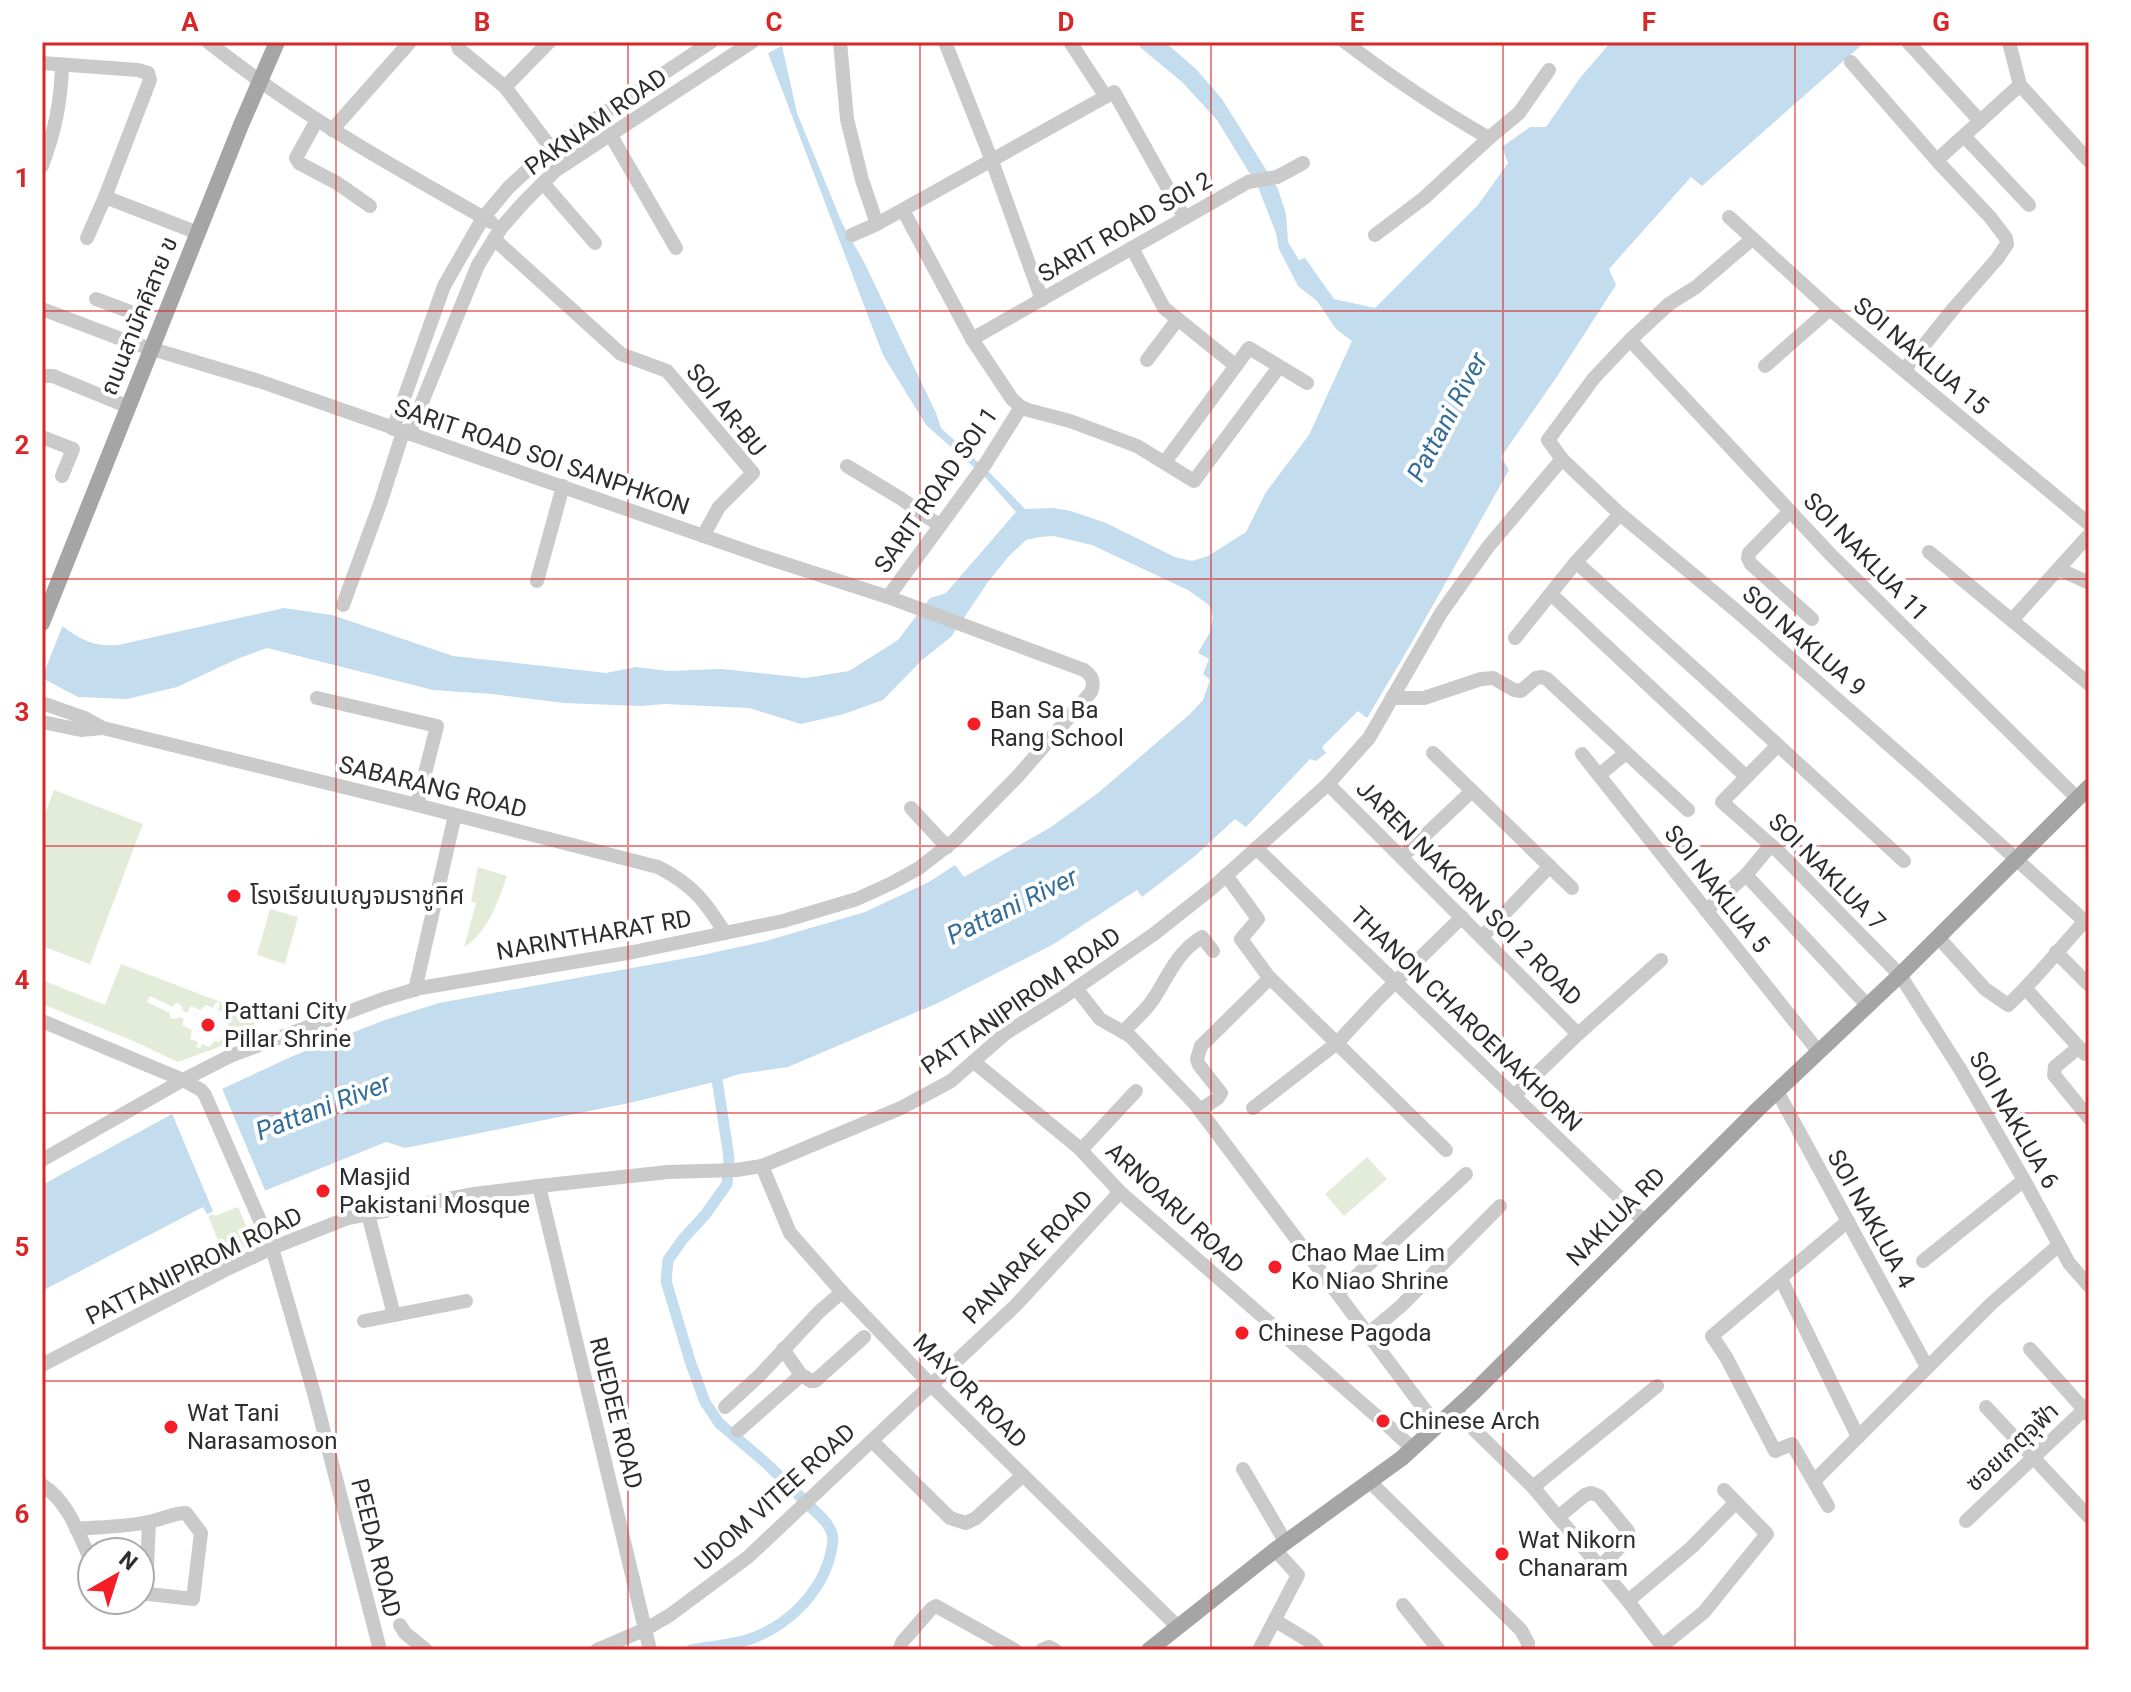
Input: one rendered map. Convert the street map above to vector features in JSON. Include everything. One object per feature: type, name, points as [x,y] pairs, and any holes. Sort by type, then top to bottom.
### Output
[{"type":"main road","name":"ถนนสามัคคีสาย ข","points":[[45,615],[277,42]]},
{"type":"main road","name":"NAKLUA RD","points":[[1149,1650],[1437,1426],[1818,1051],[1900,975],[2083,792]]},
{"type":"street","points":[[208,42],[332,130],[483,218],[498,234]]},
{"type":"street","points":[[332,130],[410,42]]},
{"type":"street","points":[[457,42],[459,49],[505,87],[551,148]]},
{"type":"street","points":[[505,87],[549,42]]},
{"type":"street","name":"PAKNAM ROAD","points":[[402,432],[444,286],[483,218],[509,187],[551,148],[711,42]]},
{"type":"street","points":[[720,42],[728,57]]},
{"type":"street","name":"PAKNAM ROAD","points":[[402,432],[478,265],[498,234],[543,183],[555,171],[752,42]]},
{"type":"street","points":[[840,42],[847,119],[877,224]]},
{"type":"street","points":[[945,42],[1042,300]]},
{"type":"street","points":[[1070,42],[1110,95],[1184,217]]},
{"type":"street","points":[[1345,42],[1443,112],[1489,138]]},
{"type":"street","points":[[1908,42],[1980,121]]},
{"type":"street","points":[[2009,42],[2020,85],[2089,161]]},
{"type":"street","points":[[1851,62],[2006,238],[2007,244],[1997,259],[1904,370]]},
{"type":"street","points":[[42,63],[138,70],[148,73],[150,80],[87,238]]},
{"type":"street","points":[[42,166],[48,131],[61,94],[62,65]]},
{"type":"street","points":[[1375,235],[1424,198],[1519,113],[1549,70]]},
{"type":"street","points":[[1937,160],[2020,85]]},
{"type":"street","points":[[852,235],[1110,95]]},
{"type":"street","points":[[317,120],[296,158],[299,163],[337,183],[370,206]]},
{"type":"street","points":[[610,134],[676,248]]},
{"type":"street","points":[[1964,136],[2029,205]]},
{"type":"street","name":"SARIT ROAD SOI 2","points":[[972,339],[1248,182],[1277,177],[1303,163]]},
{"type":"street","points":[[543,183],[595,243]]},
{"type":"street","points":[[105,197],[198,233]]},
{"type":"street","points":[[903,210],[972,339],[1012,399],[1021,407],[1137,446],[1194,481],[1279,367]]},
{"type":"street","name":"SOI NAKLUA 15","points":[[1729,217],[1830,309],[2089,524]]},
{"type":"street","name":"SOI AR-BU","points":[[498,234],[621,354],[667,371],[753,473],[719,507],[703,536]]},
{"type":"street","points":[[1630,340],[1669,304],[1696,287],[1752,239]]},
{"type":"street","points":[[1132,248],[1164,308],[1236,366]]},
{"type":"street","points":[[96,299],[136,314],[129,342]]},
{"type":"street","name":"SARIT ROAD SOI SANPHKON","points":[[42,309],[129,342],[259,381],[888,597],[1084,670],[1092,678]]},
{"type":"street","points":[[1765,366],[1830,309]]},
{"type":"street","points":[[1147,360],[1178,319]]},
{"type":"street","name":"SOI NAKLUA 9","points":[[1630,340],[1594,378],[1548,440],[1562,459],[1620,514],[1739,613],[2086,919]]},
{"type":"street","name":"SOI NAKLUA 11","points":[[1630,340],[1908,633],[2083,792]]},
{"type":"street","points":[[1165,462],[1249,348],[1307,383]]},
{"type":"street","points":[[42,376],[53,376],[129,407]]},
{"type":"street","name":"SARIT ROAD SOI 1","points":[[888,597],[982,468],[1021,407]]},
{"type":"street","points":[[343,605],[402,432]]},
{"type":"street","points":[[42,437],[73,449],[62,476]]},
{"type":"street","name":"PATTANIPIROM ROAD","points":[[42,1365],[272,1248],[348,1218],[474,1194],[668,1172],[762,1166],[901,1108],[951,1081],[1006,1033],[1154,934],[1211,889],[1328,784],[1369,738],[1441,613],[1488,547],[1562,459]]},
{"type":"street","points":[[847,466],[939,525]]},
{"type":"street","points":[[537,581],[563,486]]},
{"type":"street","points":[[1790,511],[1749,553],[1748,558],[1812,619]]},
{"type":"street","points":[[1515,638],[1576,562],[1620,514]]},
{"type":"street","points":[[2012,620],[2089,535]]},
{"type":"street","points":[[1929,552],[2089,684]]},
{"type":"street","points":[[1576,562],[1904,861]]},
{"type":"street","points":[[2059,569],[2088,582]]},
{"type":"street","points":[[1551,594],[1741,772]]},
{"type":"street","points":[[1392,698],[1424,698],[1493,678],[1521,691],[1536,678],[1542,677],[1688,810]]},
{"type":"street","name":"NARINTHARAT RD","points":[[42,1160],[230,1056],[383,999],[415,990],[783,921],[857,899],[892,883],[947,847],[1018,776],[1091,692],[1094,685],[1092,678]]},
{"type":"street","points":[[317,698],[437,726],[417,805]]},
{"type":"street","name":"SABARANG ROAD","points":[[42,703],[85,718],[103,728],[658,867],[676,876],[706,902],[725,933]]},
{"type":"street","name":"SABARANG ROAD","points":[[42,722],[81,730],[103,728]]},
{"type":"street","name":"SOI NAKLUA 7","points":[[1778,745],[1722,802],[1771,845],[1900,975]]},
{"type":"street","points":[[1433,753],[1572,888]]},
{"type":"street","points":[[1599,775],[1626,753]]},
{"type":"street","name":"SOI NAKLUA 5","points":[[1582,754],[1818,1051]]},
{"type":"street","name":"JAREN NAKORN SOI 2 ROAD","points":[[1328,784],[1578,1034]]},
{"type":"street","points":[[1402,857],[1472,791]]},
{"type":"street","points":[[911,808],[947,847]]},
{"type":"street","points":[[415,990],[455,815]]},
{"type":"street","points":[[1706,911],[1746,875],[1771,845]]},
{"type":"street","name":"THANON CHAROENAKHORN","points":[[1256,848],[1645,1222]]},
{"type":"street","points":[[1482,937],[1550,866]]},
{"type":"street","points":[[1226,875],[1258,919],[1241,939],[1270,978],[1446,1150]]},
{"type":"street","points":[[1746,875],[1867,1005]]},
{"type":"street","points":[[1253,1108],[1337,1043],[1462,917]]},
{"type":"street","points":[[1938,937],[1985,989],[2008,1005],[2026,989],[2086,919]]},
{"type":"street","points":[[1123,1032],[1153,1000],[1172,966],[1196,941],[1202,937],[1213,951]]},
{"type":"street","points":[[2056,952],[2089,985]]},
{"type":"street","points":[[1514,1096],[1661,960]]},
{"type":"street","name":"SOI NAKLUA 6","points":[[1900,975],[1960,1069],[2069,1263],[2089,1286]]},
{"type":"street","points":[[1200,1110],[1221,1093],[1199,1065],[1197,1059],[1201,1046],[1270,978]]},
{"type":"street","points":[[1076,988],[1100,1019],[1141,1047],[1200,1110],[1437,1426]]},
{"type":"street","points":[[2026,989],[2084,1048],[2055,1067],[2054,1075],[2089,1118]]},
{"type":"street","points":[[42,1021],[183,1080]]},
{"type":"street","name":"ARNOARU ROAD","points":[[974,1062],[1081,1150],[1120,1192],[1412,1448]]},
{"type":"street","name":"PEEDA ROAD","points":[[183,1080],[205,1095],[272,1248],[314,1393],[380,1650]]},
{"type":"street","points":[[1081,1150],[1136,1091]]},
{"type":"street","name":"SOI NAKLUA 4","points":[[1777,1091],[1927,1367]]},
{"type":"street","name":"MAYOR ROAD","points":[[762,1166],[790,1233],[842,1292],[931,1385],[1178,1627]]},
{"type":"street","points":[[1338,1293],[1466,1174]]},
{"type":"street","points":[[1923,1261],[2024,1180]]},
{"type":"street","name":"RUEDEE ROAD","points":[[539,1186],[650,1650]]},
{"type":"street","name":"PANARAE ROAD","points":[[931,1385],[1016,1305],[1120,1192]]},
{"type":"street","points":[[1369,1333],[1401,1306],[1500,1206]]},
{"type":"street","points":[[368,1214],[394,1315]]},
{"type":"street","points":[[1828,1506],[1792,1444],[1775,1451],[1712,1336],[1848,1221]]},
{"type":"street","points":[[1814,1481],[1992,1303],[2059,1245]]},
{"type":"street","points":[[1781,1279],[1858,1437]]},
{"type":"street","points":[[725,1407],[842,1292]]},
{"type":"street","points":[[364,1321],[466,1301]]},
{"type":"street","points":[[783,1349],[800,1374],[815,1381],[864,1337]]},
{"type":"street","points":[[2030,1349],[2087,1410]]},
{"type":"street","points":[[738,1431],[800,1374]]},
{"type":"street","name":"UDOM VITEE ROAD","points":[[597,1650],[670,1615],[748,1557],[931,1385]]},
{"type":"street","points":[[1533,1487],[1657,1386]]},
{"type":"street","points":[[1986,1407],[2089,1517]]},
{"type":"street","points":[[1454,1410],[1533,1487],[1663,1648],[1704,1612],[1767,1534],[1724,1490]]},
{"type":"street","name":"ซอยเกตุจุฟ้า","points":[[1966,1521],[2087,1410]]},
{"type":"street","points":[[872,1441],[950,1518],[966,1523],[976,1518],[1023,1475]]},
{"type":"street","points":[[1243,1469],[1280,1546],[1298,1575],[1259,1650]]},
{"type":"street","points":[[1369,1481],[1521,1630],[1528,1650]]},
{"type":"street","points":[[42,1485],[59,1498],[79,1536]]},
{"type":"street","points":[[1558,1517],[1585,1495],[1591,1493],[1599,1496],[1629,1536],[1600,1567]]},
{"type":"street","points":[[1628,1601],[1692,1547],[1736,1502]]},
{"type":"street","points":[[76,1529],[149,1522],[186,1513],[201,1533],[193,1599],[156,1595]]},
{"type":"street","points":[[148,1536],[149,1522]]},
{"type":"street","points":[[1403,1605],[1439,1650]]},
{"type":"street","points":[[899,1650],[903,1641],[936,1606],[1015,1650]]},
{"type":"street","points":[[1276,1621],[1318,1650]]},
{"type":"street","points":[[400,1625],[426,1650]]},
{"type":"street","points":[[1042,1650],[1049,1647],[1055,1650]]},
{"type":"green space","points":[[54,790],[143,824],[90,964],[42,946],[42,821]]},
{"type":"green space","points":[[478,867],[507,876],[486,925],[464,947],[476,903],[471,901]]},
{"type":"green space","points":[[270,909],[298,917],[285,964],[257,955]]},
{"type":"green space","points":[[121,964],[257,1016],[250,1035],[241,1038],[225,1031],[229,1024],[224,1022],[225,1013],[218,1010],[220,1003],[216,1002],[213,1008],[206,1005],[200,1010],[191,1006],[187,1013],[178,1003],[173,1007],[150,996],[147,1002],[170,1013],[170,1018],[184,1019],[182,1025],[192,1030],[190,1039],[198,1042],[196,1047],[200,1048],[202,1044],[209,1047],[215,1041],[220,1042],[223,1035],[235,1041],[178,1062],[42,1004],[42,980],[105,1005]]},
{"type":"green space","points":[[1367,1157],[1387,1179],[1344,1216],[1325,1194]]},
{"type":"green space","points":[[238,1207],[252,1239],[244,1248],[225,1257],[208,1216]]},
{"type":"water","name":"Pattani River","points":[[1137,42],[1165,42],[1196,69],[1222,99],[1278,189],[1286,214],[1288,242],[1299,260],[1305,258],[1334,299],[1375,308],[1478,205],[1508,163],[1502,147],[1530,127],[1546,127],[1580,78],[1611,42],[1865,42],[1702,186],[1691,177],[1609,269],[1616,285],[1501,457],[1509,470],[1367,718],[1358,711],[1322,747],[1326,753],[1316,761],[1310,759],[1246,827],[1235,819],[1195,856],[1142,897],[1137,890],[1052,945],[938,1003],[788,1067],[739,1074],[634,1102],[405,1148],[386,1142],[207,1214],[203,1207],[42,1291],[42,1185],[196,1101],[293,1056],[385,1020],[439,1003],[766,941],[865,912],[929,882],[955,865],[964,877],[1051,827],[1098,793],[1203,700],[1210,680],[1203,674],[1209,659],[1198,653],[1210,632],[1213,617],[1209,605],[1188,590],[1092,545],[1054,536],[1026,540],[1009,556],[951,637],[922,660],[883,700],[844,714],[801,724],[749,708],[564,703],[433,690],[267,648],[177,687],[127,699],[78,697],[42,678],[42,610],[86,641],[118,645],[284,608],[332,615],[453,656],[606,673],[636,667],[668,671],[722,669],[805,678],[849,671],[898,640],[930,598],[946,593],[1016,512],[985,477],[926,425],[883,355],[768,53],[782,46],[797,113],[842,223],[865,264],[941,428],[1025,509],[1071,511],[1106,523],[1175,557],[1192,561],[1208,556],[1246,532],[1266,492],[1309,435],[1352,341],[1336,329],[1317,301],[1298,286],[1279,249],[1258,187],[1217,120],[1182,82]]},
{"type":"pier","points":[[42,606],[64,622],[42,678]]},
{"type":"pier","points":[[221,1086],[267,1195],[215,1216],[171,1111]]},
{"type":"waterway","points":[[691,1650],[753,1638],[789,1617],[817,1586],[833,1543],[831,1530],[824,1520],[766,1463],[719,1423],[705,1402],[666,1281],[668,1260],[727,1184],[729,1157],[715,1067]]},
{"type":"place","name":"Ban Sa Ba Rang School","points":[[974,724]]},
{"type":"place","name":"โรงเรียนเบญจมราชูทิศ","points":[[234,896]]},
{"type":"place","name":"Pattani City Pillar Shrine","points":[[208,1025]]},
{"type":"place","name":"Masjid Pakistani Mosque","points":[[323,1191]]},
{"type":"place","name":"Chao Mae Lim Ko Niao Shrine","points":[[1275,1267]]},
{"type":"place","name":"Chinese Pagoda","points":[[1242,1333]]},
{"type":"place","name":"Chinese Arch","points":[[1383,1421]]},
{"type":"place","name":"Wat Tani Narasamoson","points":[[171,1427]]},
{"type":"place","name":"Wat Nikorn Chanaram","points":[[1502,1554]]}]
